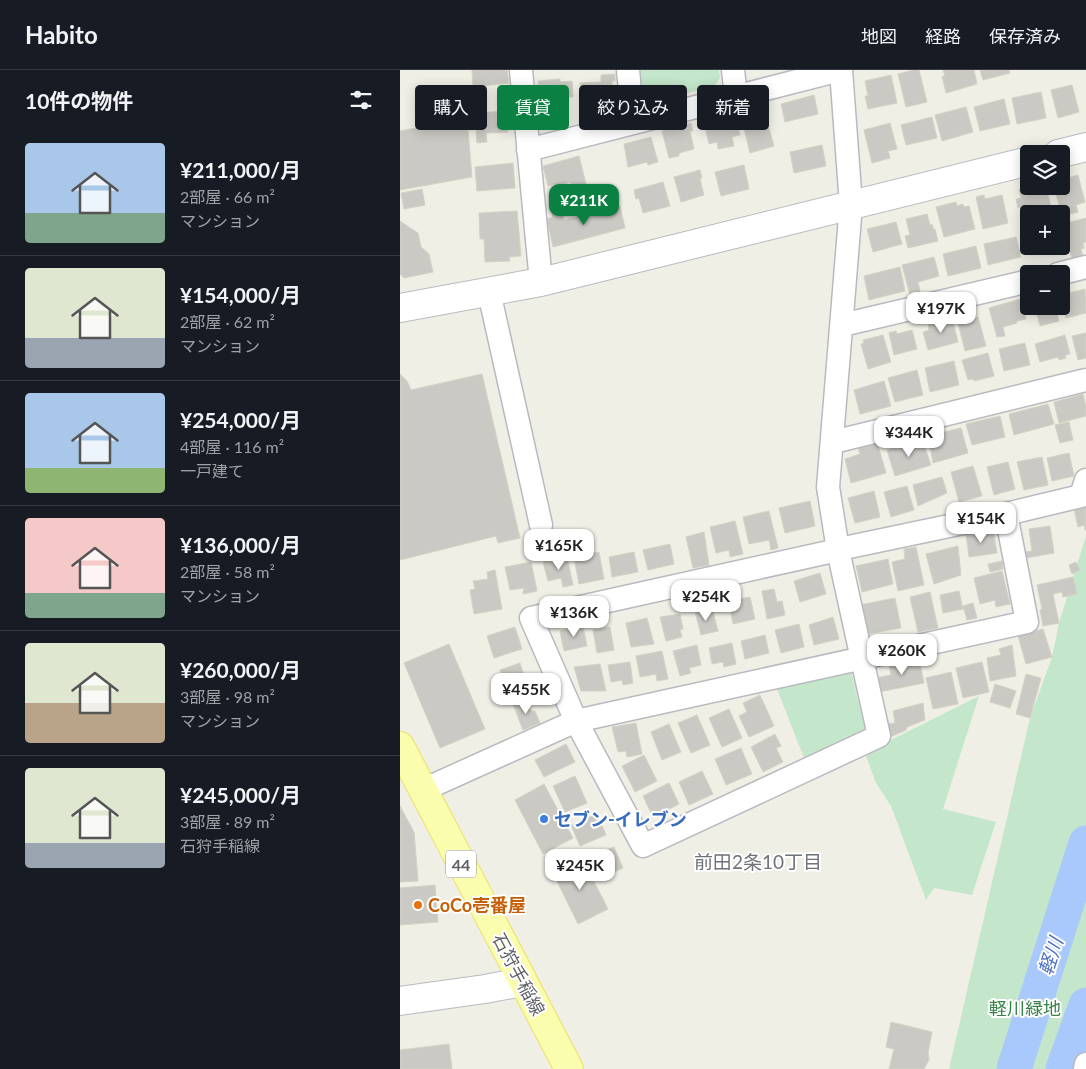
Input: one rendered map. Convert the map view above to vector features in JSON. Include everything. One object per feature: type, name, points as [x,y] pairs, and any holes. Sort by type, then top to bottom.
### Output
[{"type":"main road","name":"石狩手稲線","points":[[400,746],[569,1069]]},
{"type":"street","points":[[521,70],[541,282]]},
{"type":"street","points":[[628,70],[629,85]]},
{"type":"street","points":[[733,70],[735,85]]},
{"type":"street","points":[[769,88],[840,70],[851,205],[828,487],[838,550],[879,736],[643,846],[576,721],[531,618],[838,550],[1006,514],[1080,496],[1086,480]]},
{"type":"street","points":[[528,150],[606,130]]},
{"type":"street","points":[[1070,151],[1086,147]]},
{"type":"street","points":[[400,308],[541,282],[1020,163]]},
{"type":"street","points":[[1070,271],[1086,267]]},
{"type":"street","points":[[842,325],[1020,283]]},
{"type":"street","points":[[489,292],[541,524]]},
{"type":"street","points":[[833,442],[1086,380]]},
{"type":"street","points":[[423,790],[576,721],[1027,622],[1006,514]]},
{"type":"street","points":[[400,1000],[485,989],[522,982]]},
{"type":"street","points":[[1085,1069],[1086,1064]]},
{"type":"green space","points":[[640,70],[719,70],[720,78],[715,85],[697,85],[697,91],[687,93],[687,85],[641,85]]},
{"type":"green space","name":"軽川緑地","points":[[1086,536],[1086,1036],[1076,1069],[949,1069],[1030,718],[1052,657],[1059,623]]},
{"type":"green space","points":[[851,671],[865,730],[804,758],[777,689]]},
{"type":"green space","points":[[979,696],[943,809],[996,822],[972,895],[934,888],[926,900],[891,806],[876,783],[865,753]]},
{"type":"building","points":[[472,70],[507,70],[509,83],[473,85]]},
{"type":"building","points":[[919,70],[927,102],[906,107],[898,74]]},
{"type":"building","points":[[943,70],[974,70],[977,84],[946,93],[942,76],[945,76]]},
{"type":"building","points":[[980,70],[1009,70],[1010,73],[983,80]]},
{"type":"building","points":[[615,74],[615,81],[612,81],[612,85],[580,85],[580,83],[601,82],[601,75]]},
{"type":"building","points":[[891,75],[897,103],[868,109],[865,96],[868,96],[865,81]]},
{"type":"building","points":[[560,79],[560,82],[572,81],[573,97],[569,97],[569,85],[538,85],[538,81]]},
{"type":"building","points":[[1072,85],[1079,112],[1058,118],[1051,90]]},
{"type":"building","points":[[1041,92],[1046,118],[1017,124],[1012,98]]},
{"type":"building","points":[[814,95],[818,114],[785,122],[781,104]]},
{"type":"building","points":[[1004,99],[1010,124],[980,131],[974,107]]},
{"type":"building","points":[[966,107],[973,132],[942,141],[935,115]]},
{"type":"building","points":[[487,112],[497,112],[497,130],[508,130],[508,132],[486,133],[487,142],[477,143],[476,130],[487,130]]},
{"type":"building","points":[[932,117],[937,138],[906,145],[901,125]]},
{"type":"building","points":[[691,123],[693,131],[690,131],[694,149],[679,153],[679,156],[669,158],[662,131],[687,130],[687,124]]},
{"type":"building","points":[[890,123],[897,149],[888,151],[890,158],[872,163],[864,130]]},
{"type":"building","points":[[415,128],[415,130],[468,130],[472,177],[400,190],[400,131]]},
{"type":"building","points":[[769,128],[774,146],[750,153],[744,130],[769,130]]},
{"type":"building","points":[[706,130],[739,130],[740,135],[732,137],[734,146],[718,149],[717,142],[709,144]]},
{"type":"building","points":[[651,137],[658,162],[648,165],[647,162],[628,167],[624,144]]},
{"type":"building","points":[[822,145],[826,166],[794,173],[790,152]]},
{"type":"building","points":[[579,156],[586,184],[572,188],[571,182],[548,186],[543,166]]},
{"type":"building","points":[[513,163],[515,188],[477,191],[475,167]]},
{"type":"building","points":[[744,165],[749,189],[721,196],[715,172]]},
{"type":"building","points":[[700,170],[704,195],[681,202],[674,177]]},
{"type":"building","points":[[1078,175],[1085,202],[1076,205],[1078,212],[1070,214],[1070,205],[1059,205],[1056,195],[1070,195],[1070,177]]},
{"type":"building","points":[[663,182],[670,206],[643,213],[639,198],[636,199],[634,190]]},
{"type":"building","points":[[422,189],[425,205],[404,209],[401,193]]},
{"type":"building","points":[[984,195],[985,199],[1002,195],[1008,223],[983,229],[976,197]]},
{"type":"building","points":[[1020,195],[1048,195],[1051,205],[1020,205],[1018,208],[1016,199],[1021,198]]},
{"type":"building","points":[[956,202],[957,206],[963,204],[964,207],[969,206],[975,229],[944,237],[936,207]]},
{"type":"building","points":[[620,206],[625,228],[553,247],[547,219],[553,217],[552,214],[562,211],[564,220]]},
{"type":"building","points":[[517,211],[521,256],[509,257],[510,261],[485,262],[484,239],[480,239],[479,213]]},
{"type":"building","points":[[927,214],[930,225],[932,224],[935,229],[938,241],[908,248],[905,236],[910,235],[906,219]]},
{"type":"building","points":[[1086,218],[1086,242],[1083,243],[1084,248],[1081,249],[1083,256],[1072,259],[1070,251],[1070,222]]},
{"type":"building","points":[[400,221],[418,233],[421,247],[429,254],[433,272],[404,278],[400,274]]},
{"type":"building","points":[[896,222],[902,244],[873,252],[867,229]]},
{"type":"building","points":[[1016,237],[1021,257],[988,265],[984,244]]},
{"type":"building","points":[[976,246],[981,268],[948,276],[943,254]]},
{"type":"building","points":[[934,257],[939,276],[918,282],[921,296],[911,299],[902,265]]},
{"type":"building","points":[[900,267],[905,291],[869,300],[864,276]]},
{"type":"building","points":[[1085,289],[1086,313],[1066,318],[1065,315],[1070,315],[1070,293]]},
{"type":"building","points":[[1020,299],[1020,315],[1025,315],[1026,319],[1003,327],[1005,336],[997,337],[989,308]]},
{"type":"building","points":[[1037,315],[1057,315],[1059,321],[1040,326]]},
{"type":"building","points":[[978,317],[986,346],[965,351],[958,323]]},
{"type":"building","points":[[952,318],[958,342],[928,350],[923,332],[929,330],[928,324]]},
{"type":"building","points":[[912,330],[917,349],[894,355],[889,333],[896,331],[897,334]]},
{"type":"building","points":[[1086,333],[1086,358],[1078,360],[1072,336]]},
{"type":"building","points":[[883,335],[891,362],[868,369],[861,344],[864,343],[863,340]]},
{"type":"building","points":[[1065,335],[1070,354],[1065,355],[1066,358],[1059,360],[1058,357],[1040,362],[1035,344]]},
{"type":"building","points":[[1025,343],[1030,365],[1004,371],[999,349]]},
{"type":"building","points":[[988,353],[994,376],[974,381],[973,379],[968,380],[962,360]]},
{"type":"building","points":[[954,361],[959,385],[930,392],[925,368]]},
{"type":"building","points":[[917,370],[923,395],[895,402],[888,378]]},
{"type":"building","points":[[400,374],[407,381],[411,390],[482,374],[520,538],[498,543],[496,536],[400,560]]},
{"type":"building","points":[[884,381],[891,406],[860,414],[854,390]]},
{"type":"building","points":[[1083,394],[1086,416],[1059,423],[1054,402]]},
{"type":"building","points":[[1048,404],[1054,424],[1014,435],[1009,414]]},
{"type":"building","points":[[1000,416],[1005,437],[972,445],[966,424]]},
{"type":"building","points":[[1069,422],[1073,440],[1060,443],[1055,425]]},
{"type":"building","points":[[961,428],[968,453],[933,463],[928,434]]},
{"type":"building","points":[[922,439],[931,465],[895,476],[887,450]]},
{"type":"building","points":[[877,442],[886,473],[851,483],[845,459],[860,454],[858,448]]},
{"type":"building","points":[[1069,453],[1074,476],[1052,481],[1047,458]]},
{"type":"building","points":[[1042,457],[1048,485],[1024,490],[1017,462]]},
{"type":"building","points":[[1008,462],[1015,489],[994,495],[987,467]]},
{"type":"building","points":[[973,466],[982,496],[959,502],[951,472]]},
{"type":"building","points":[[942,477],[947,493],[918,506],[913,485]]},
{"type":"building","points":[[907,486],[914,510],[891,517],[884,492]]},
{"type":"building","points":[[874,491],[880,517],[855,523],[848,498]]},
{"type":"building","points":[[810,501],[815,526],[785,533],[779,508]]},
{"type":"building","points":[[1086,506],[1085,530],[1084,525],[1078,527],[1074,509]]},
{"type":"building","points":[[769,511],[778,548],[771,550],[769,540],[749,544],[743,517]]},
{"type":"building","points":[[735,521],[743,554],[730,557],[729,550],[716,553],[710,527]]},
{"type":"building","points":[[1050,526],[1054,553],[1026,558],[1025,552],[1032,551],[1029,529]]},
{"type":"building","points":[[993,530],[997,553],[969,557],[966,534]]},
{"type":"building","points":[[704,532],[709,565],[693,568],[686,537]]},
{"type":"building","points":[[670,544],[674,564],[648,570],[643,550]]},
{"type":"building","points":[[958,546],[961,575],[934,584],[926,554]]},
{"type":"building","points":[[916,547],[924,585],[898,591],[892,562],[905,559],[904,549]]},
{"type":"building","points":[[599,552],[604,579],[579,584],[574,557]]},
{"type":"building","points":[[634,552],[638,572],[612,577],[609,557]]},
{"type":"building","points":[[567,557],[573,585],[563,587],[561,578],[548,581],[543,562]]},
{"type":"building","points":[[888,559],[893,584],[862,592],[856,566]]},
{"type":"building","points":[[1002,561],[1003,569],[990,572],[988,564]]},
{"type":"building","points":[[531,562],[537,591],[523,594],[524,588],[510,590],[505,567]]},
{"type":"building","points":[[1076,562],[1080,570],[1072,574],[1069,565]]},
{"type":"building","points":[[495,570],[502,609],[474,614],[470,590],[475,589],[473,581],[488,579],[487,572]]},
{"type":"building","points":[[1002,571],[1010,604],[996,607],[995,600],[980,604],[974,578]]},
{"type":"building","points":[[820,573],[826,594],[800,602],[794,581]]},
{"type":"building","points":[[1073,577],[1077,594],[1063,597],[1062,592],[1053,594],[1059,623],[1043,626],[1037,585]]},
{"type":"building","points":[[774,589],[777,602],[782,601],[785,615],[767,619],[762,591]]},
{"type":"building","points":[[959,591],[963,609],[943,613],[940,595]]},
{"type":"building","points":[[930,592],[938,628],[918,632],[910,597]]},
{"type":"building","points":[[750,597],[755,619],[733,624],[729,601]]},
{"type":"building","points":[[895,598],[901,628],[867,634],[860,605]]},
{"type":"building","points":[[973,603],[977,618],[967,620],[963,606]]},
{"type":"building","points":[[712,608],[718,631],[701,635],[695,612]]},
{"type":"building","points":[[680,614],[683,629],[680,630],[682,637],[666,641],[660,617]]},
{"type":"building","points":[[833,617],[839,639],[814,645],[809,625]]},
{"type":"building","points":[[647,618],[654,644],[631,647],[626,623]]},
{"type":"building","points":[[799,624],[804,647],[781,653],[775,630]]},
{"type":"building","points":[[583,626],[587,646],[564,651],[560,631]]},
{"type":"building","points":[[515,627],[522,649],[494,658],[487,636]]},
{"type":"building","points":[[610,627],[614,650],[597,653],[593,630]]},
{"type":"building","points":[[1043,629],[1052,657],[1026,664],[1018,636]]},
{"type":"building","points":[[765,635],[769,653],[745,659],[741,641]]},
{"type":"building","points":[[732,643],[736,664],[724,667],[723,662],[712,664],[709,648]]},
{"type":"building","points":[[449,644],[485,729],[440,748],[404,663]]},
{"type":"building","points":[[697,645],[701,665],[689,668],[691,673],[680,676],[673,651]]},
{"type":"building","points":[[1012,645],[1016,676],[990,681],[987,658],[1001,655],[999,649]]},
{"type":"building","points":[[662,651],[668,679],[657,681],[656,674],[640,677],[636,656]]},
{"type":"building","points":[[919,658],[924,683],[879,692],[876,678],[891,675],[889,664]]},
{"type":"building","points":[[630,662],[633,683],[623,685],[622,680],[611,682],[608,665]]},
{"type":"building","points":[[982,662],[989,692],[963,698],[956,668]]},
{"type":"building","points":[[520,663],[527,685],[508,692],[500,670]]},
{"type":"building","points":[[600,664],[606,691],[581,691],[574,667]]},
{"type":"building","points":[[951,672],[958,704],[933,709],[926,678]]},
{"type":"building","points":[[1026,674],[1041,678],[1030,718],[1016,714]]},
{"type":"building","points":[[995,684],[1016,691],[1010,708],[990,702]]},
{"type":"building","points":[[760,695],[774,726],[749,737],[739,716],[747,712],[743,703]]},
{"type":"building","points":[[527,699],[531,711],[535,711],[540,723],[523,730],[513,704]]},
{"type":"building","points":[[923,703],[925,720],[907,727],[906,730],[890,737],[887,724],[895,723],[893,711]]},
{"type":"building","points":[[729,709],[742,738],[722,747],[709,718]]},
{"type":"building","points":[[697,715],[710,745],[691,753],[678,723]]},
{"type":"building","points":[[636,723],[642,754],[627,757],[626,751],[618,752],[612,727]]},
{"type":"building","points":[[669,724],[681,752],[662,760],[651,732]]},
{"type":"building","points":[[775,734],[781,746],[776,748],[783,762],[763,772],[751,747]]},
{"type":"building","points":[[566,744],[575,762],[544,777],[535,760]]},
{"type":"building","points":[[741,748],[752,774],[726,785],[715,759]]},
{"type":"building","points":[[644,755],[657,781],[635,792],[622,766]]},
{"type":"building","points":[[702,771],[713,794],[689,805],[679,782]]},
{"type":"building","points":[[575,776],[587,803],[565,812],[553,786]]},
{"type":"building","points":[[669,783],[679,804],[653,817],[643,796]]},
{"type":"building","name":"セブン-イレブン","points":[[544,784],[573,838],[543,854],[515,800]]},
{"type":"building","points":[[400,806],[414,832],[418,881],[400,882]]},
{"type":"building","points":[[597,814],[606,835],[580,846],[571,825]]},
{"type":"building","points":[[614,847],[623,868],[598,879],[588,857]]},
{"type":"building","points":[[582,858],[608,909],[578,924],[553,873]]},
{"type":"building","name":"CoCo壱番屋","points":[[435,885],[438,922],[400,925],[400,888]]},
{"type":"building","points":[[891,1022],[932,1032],[928,1053],[929,1060],[924,1069],[889,1069],[894,1049],[886,1047]]},
{"type":"building","points":[[449,1044],[452,1069],[400,1069],[400,1050]]},
{"type":"waterway","name":"軽川","points":[[1014,1069],[1086,843]]},
{"type":"waterway","points":[[1063,1069],[1086,1005]]},
{"type":"place","name":"セブン-イレブン","points":[[544,819]]},
{"type":"place","name":"CoCo壱番屋","points":[[418,905]]},
{"type":"district","name":"前田2条10丁目","points":[[758,861]]}]
